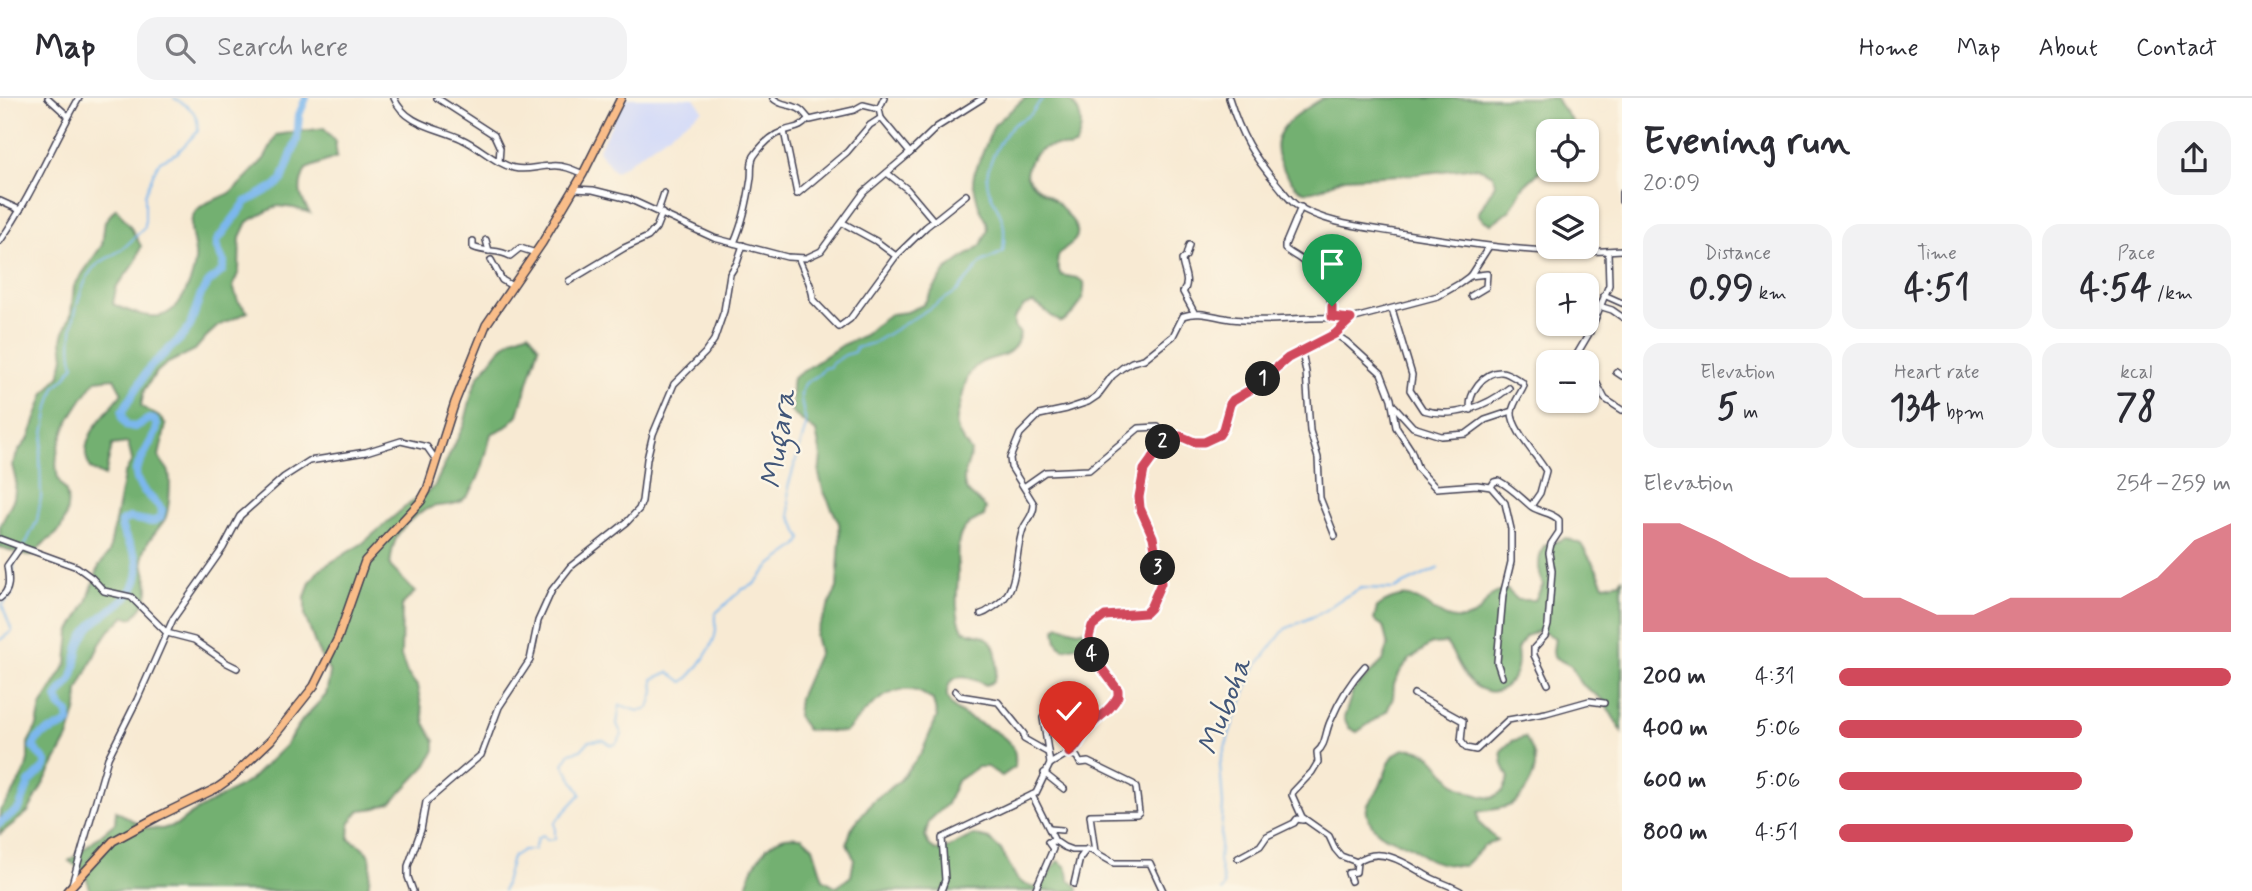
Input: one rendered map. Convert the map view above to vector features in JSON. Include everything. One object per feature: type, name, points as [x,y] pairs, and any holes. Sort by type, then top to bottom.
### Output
[{"type":"main road","points":[[69,889],[113,841],[217,788],[231,778],[271,740],[314,686],[338,638],[365,561],[421,501],[427,490],[455,402],[481,335],[493,313],[536,253],[583,174],[621,98]]},
{"type":"street","points":[[48,98],[68,116]]},
{"type":"street","points":[[0,241],[20,210],[79,98]]},
{"type":"street","points":[[394,98],[397,105],[426,127],[462,138],[512,168],[566,166],[583,174]]},
{"type":"street","points":[[436,98],[494,135],[500,148],[499,162]]},
{"type":"street","points":[[773,98],[775,102],[801,110],[808,119]]},
{"type":"street","points":[[884,98],[879,109],[881,118],[910,153]]},
{"type":"street","points":[[572,189],[629,199],[714,238],[799,259],[813,256],[821,251],[864,192],[966,104],[984,98]]},
{"type":"street","points":[[1229,98],[1239,131],[1251,150],[1294,203],[1318,216],[1362,227],[1488,247],[1562,253],[1622,250]]},
{"type":"street","points":[[734,243],[744,214],[751,163],[764,145],[784,131],[798,128],[808,119],[839,114],[863,105],[879,109]]},
{"type":"street","points":[[784,131],[799,194],[847,152],[870,125],[881,118]]},
{"type":"street","points":[[887,173],[907,189],[934,221]]},
{"type":"street","points":[[569,281],[648,237],[656,228],[664,193]]},
{"type":"street","points":[[799,259],[813,290],[813,300],[841,327],[850,319],[896,256],[966,195]]},
{"type":"street","points":[[0,201],[20,210]]},
{"type":"street","points":[[1301,207],[1285,249],[1303,260],[1325,284],[1331,298],[1332,317]]},
{"type":"street","points":[[843,223],[867,235],[896,256]]},
{"type":"street","points":[[486,240],[489,251]]},
{"type":"street","points":[[473,241],[473,247],[483,252],[504,251],[510,256],[520,248],[536,253]]},
{"type":"street","points":[[413,891],[408,877],[408,866],[421,830],[426,802],[481,755],[499,707],[530,660],[538,621],[552,590],[576,561],[639,509],[653,434],[674,384],[714,340],[724,311],[730,274],[743,245]]},
{"type":"street","points":[[1189,245],[1182,260],[1187,280],[1183,292],[1194,312]]},
{"type":"street","points":[[981,614],[1000,604],[1013,587],[1017,551],[1024,527],[1034,509],[1025,486],[1011,467],[1010,458],[1020,434],[1033,419],[1045,412],[1067,409],[1097,396],[1112,376],[1132,362],[1144,359],[1173,336],[1183,316],[1194,312],[1230,319],[1271,322],[1332,317],[1351,319],[1438,296],[1469,276],[1488,247]]},
{"type":"street","points":[[1608,251],[1609,285],[1599,306],[1622,317]]},
{"type":"street","points":[[491,260],[502,280],[512,286]]},
{"type":"street","points":[[1469,276],[1487,274],[1486,287],[1471,296]]},
{"type":"street","points":[[1604,295],[1622,303]]},
{"type":"street","points":[[1392,309],[1412,375],[1410,390],[1421,408],[1429,412],[1471,410],[1509,388]]},
{"type":"street","points":[[1025,486],[1045,472],[1089,470],[1139,428],[1158,427],[1172,436],[1180,436],[1194,442],[1204,442],[1219,435],[1230,404],[1288,358],[1335,334],[1351,319]]},
{"type":"street","points":[[1335,334],[1348,342],[1381,373],[1392,404],[1395,424],[1411,450],[1414,461],[1436,488],[1477,485],[1491,487],[1505,503],[1511,529],[1511,562],[1503,595],[1497,662],[1502,677]]},
{"type":"street","points":[[1302,352],[1310,431],[1318,458],[1320,498],[1335,536]]},
{"type":"street","points":[[1471,410],[1469,399],[1482,379],[1505,372],[1522,382],[1524,386],[1512,416],[1546,471],[1540,493],[1531,506]]},
{"type":"street","points":[[1599,387],[1605,399],[1622,410]]},
{"type":"street","points":[[1392,404],[1413,427],[1441,436],[1466,435],[1485,420],[1512,411]]},
{"type":"street","points":[[942,891],[945,870],[942,838],[1037,791],[1050,764],[1076,748],[1085,731],[1104,715],[1118,696],[1118,690],[1092,655],[1089,637],[1092,626],[1105,616],[1145,613],[1161,583],[1153,537],[1140,508],[1139,497],[1144,470],[1160,445],[1172,436]]},
{"type":"street","points":[[69,889],[108,758],[173,619],[223,548],[240,516],[302,463],[322,457],[379,449],[401,440],[427,447],[436,460]]},
{"type":"street","points":[[1491,487],[1494,482],[1499,481],[1512,488],[1531,506],[1555,515],[1560,525],[1549,552],[1552,571],[1548,625],[1545,636],[1534,648],[1534,655],[1548,684]]},
{"type":"street","points":[[0,539],[77,567],[104,591],[131,597],[167,633],[194,640],[237,668]]},
{"type":"street","points":[[0,598],[9,584],[7,566],[21,546]]},
{"type":"street","points":[[1357,862],[1341,856],[1329,836],[1302,817],[1293,792],[1318,762],[1317,752],[1322,748],[1329,723],[1349,683],[1365,666]]},
{"type":"street","points":[[955,691],[960,696],[998,702],[1024,734],[1024,739],[1047,752]]},
{"type":"street","points":[[1414,694],[1463,721],[1461,741],[1466,748],[1476,750],[1508,720],[1588,701],[1604,703]]},
{"type":"street","points":[[1050,764],[1042,719],[1046,714],[1076,727],[1083,736]]},
{"type":"street","points":[[1069,753],[1077,757],[1080,763],[1088,762],[1136,788],[1137,814],[1090,815],[1095,852]]},
{"type":"street","points":[[1044,773],[1064,789]]},
{"type":"street","points":[[1031,795],[1055,841]]},
{"type":"street","points":[[1238,858],[1260,846],[1267,836],[1297,819],[1310,821]]},
{"type":"street","points":[[1050,829],[1062,830]]},
{"type":"street","points":[[1036,888],[1053,849],[1048,842],[1055,841],[1072,850],[1087,849],[1114,863],[1150,863],[1163,891]]},
{"type":"street","points":[[1074,884],[1080,858],[1087,849]]},
{"type":"street","points":[[1357,862],[1376,854],[1404,861],[1460,891]]},
{"type":"street","points":[[1351,881],[1348,873],[1356,872],[1357,862]]},
{"type":"shaded area","points":[[625,98],[694,98],[703,110],[615,172],[598,151]]},
{"type":"green space","points":[[1025,98],[1067,98],[1079,114],[1081,125],[1076,145],[1069,148],[1047,147],[1041,150],[1031,160],[1026,174],[1035,186],[1058,203],[1076,226],[1077,236],[1061,253],[1058,265],[1061,275],[1077,278],[1084,282],[1084,288],[1079,305],[1061,322],[1033,303],[1024,306],[1014,318],[1014,327],[1020,333],[1011,351],[975,367],[965,384],[957,423],[959,432],[971,451],[964,482],[968,492],[986,508],[984,516],[966,526],[958,543],[957,610],[963,630],[986,637],[990,641],[996,652],[997,665],[993,682],[986,685],[969,678],[957,678],[949,685],[947,692],[955,709],[1008,742],[1015,753],[1015,767],[1002,776],[987,767],[978,767],[957,781],[947,804],[929,821],[925,837],[929,845],[936,850],[944,850],[973,835],[989,839],[1001,850],[1017,879],[1038,888],[1058,861],[1067,869],[1069,880],[1078,887],[1078,891],[745,891],[750,875],[764,851],[777,840],[787,837],[802,837],[813,847],[823,879],[837,887],[851,876],[854,859],[847,843],[852,827],[873,801],[899,781],[922,752],[937,717],[933,700],[908,690],[897,691],[878,701],[846,732],[807,730],[797,716],[799,698],[819,652],[815,635],[837,588],[840,540],[839,523],[823,490],[819,474],[821,456],[816,432],[791,412],[793,378],[842,345],[865,335],[891,314],[907,312],[923,305],[946,270],[981,245],[988,230],[979,207],[973,182],[974,174],[994,125]]},
{"type":"green space","points":[[1323,98],[1555,98],[1570,119],[1536,119],[1536,175],[1523,187],[1510,210],[1491,224],[1478,214],[1495,184],[1493,175],[1477,167],[1345,178],[1314,191],[1298,188],[1278,159],[1276,147],[1283,128]]},
{"type":"green space","points":[[324,128],[335,141],[337,157],[306,169],[300,192],[310,213],[277,206],[247,222],[240,237],[239,271],[233,286],[238,301],[248,312],[218,326],[195,350],[166,364],[144,390],[141,406],[166,425],[159,456],[168,470],[170,480],[165,519],[144,550],[147,596],[133,618],[125,616],[100,644],[78,690],[77,708],[68,738],[28,812],[0,834],[0,810],[14,792],[26,768],[28,743],[37,726],[41,706],[67,663],[70,632],[87,602],[99,566],[109,553],[124,475],[132,460],[128,443],[112,445],[105,476],[90,469],[86,454],[90,435],[122,393],[114,378],[96,380],[67,426],[57,452],[58,478],[66,492],[67,500],[61,527],[34,555],[27,556],[0,547],[0,526],[14,498],[16,481],[12,465],[29,438],[45,393],[60,375],[64,357],[62,340],[71,315],[74,286],[102,245],[105,221],[116,208],[141,246],[136,261],[116,288],[113,304],[148,316],[166,314],[184,294],[194,269],[191,225],[197,210],[206,203],[230,193],[264,159],[276,135]]},
{"type":"green space","points":[[529,332],[539,347],[518,415],[506,427],[491,434],[472,490],[457,503],[431,507],[419,514],[407,523],[394,545],[390,566],[415,592],[402,605],[401,656],[407,673],[417,686],[425,723],[435,741],[435,750],[427,765],[392,802],[377,808],[360,810],[350,822],[349,839],[369,854],[371,866],[368,891],[90,891],[83,873],[69,861],[115,823],[116,811],[146,828],[162,829],[178,824],[249,781],[285,746],[303,719],[326,695],[330,673],[317,649],[305,616],[305,598],[310,582],[320,569],[363,543],[405,507],[434,487],[464,425],[478,377],[500,349],[513,338]]},
{"type":"green space","points":[[1566,538],[1581,544],[1604,585],[1620,582],[1622,577],[1622,732],[1603,700],[1580,683],[1571,666],[1554,657],[1555,638],[1539,630],[1526,636],[1517,649],[1516,673],[1505,687],[1495,691],[1487,691],[1472,683],[1446,643],[1431,644],[1408,661],[1400,672],[1387,711],[1357,732],[1349,728],[1344,718],[1353,690],[1383,661],[1388,646],[1383,626],[1374,620],[1377,607],[1393,599],[1406,597],[1416,599],[1444,616],[1455,619],[1473,616],[1491,596],[1506,589],[1518,600],[1535,600],[1543,585],[1539,565],[1544,546]]},
{"type":"green space","points":[[1059,626],[1078,631],[1086,629],[1086,644],[1063,649],[1057,642],[1055,630]]},
{"type":"green space","points":[[1525,737],[1535,759],[1531,780],[1525,792],[1511,805],[1478,812],[1479,823],[1497,840],[1484,846],[1464,866],[1428,859],[1412,847],[1380,834],[1371,824],[1367,813],[1368,806],[1389,763],[1398,752],[1404,749],[1420,750],[1436,761],[1457,785],[1471,793],[1492,798],[1503,791],[1509,778],[1501,751],[1512,741]]},
{"type":"waterway","points":[[25,545],[37,521],[41,497],[40,456],[49,407],[55,387],[74,365],[72,331],[77,304],[86,280],[94,268],[125,247],[145,227],[145,194],[160,161],[177,153],[198,131],[195,114],[174,98]]},
{"type":"waterway","points":[[0,823],[19,809],[29,783],[45,767],[46,762],[33,747],[36,741],[69,722],[68,713],[57,698],[73,676],[83,638],[94,623],[125,598],[136,583],[137,559],[124,535],[121,522],[129,518],[152,522],[160,518],[162,510],[141,487],[136,476],[136,469],[156,432],[157,425],[154,420],[149,419],[135,427],[127,426],[122,412],[149,368],[190,326],[201,294],[209,282],[222,271],[224,263],[217,248],[217,241],[246,202],[282,180],[297,140],[299,115],[306,98]]},
{"type":"waterway","name":"Mugara","points":[[503,891],[512,857],[523,850],[534,850],[537,839],[543,835],[547,840],[555,839],[555,822],[581,794],[563,764],[570,753],[581,750],[589,741],[604,740],[611,745],[616,744],[622,735],[617,724],[620,705],[638,711],[649,708],[654,692],[653,679],[669,672],[683,682],[688,678],[704,659],[712,643],[716,630],[716,613],[741,590],[753,585],[772,564],[797,546],[802,539],[790,516],[788,487],[806,426],[801,397],[803,387],[824,368],[830,367],[856,348],[873,343],[956,292],[982,262],[1003,252],[1003,225],[987,182],[990,165],[997,147],[1012,126],[1030,115],[1043,98]]},
{"type":"waterway","points":[[0,640],[12,631],[2,605],[12,594],[14,561],[22,550]]},
{"type":"waterway","name":"Muboha","points":[[1221,891],[1224,886],[1219,860],[1223,805],[1220,764],[1255,668],[1285,629],[1321,613],[1361,588],[1394,589],[1439,568]]},
{"type":"route","points":[[1069,753],[1076,748],[1085,731],[1118,699],[1118,690],[1089,647],[1092,626],[1105,616],[1145,613],[1161,583],[1153,537],[1140,508],[1139,497],[1144,470],[1167,438],[1180,436],[1194,442],[1204,442],[1219,435],[1233,400],[1250,390],[1288,358],[1335,334],[1351,319],[1332,317],[1332,306]]}]
